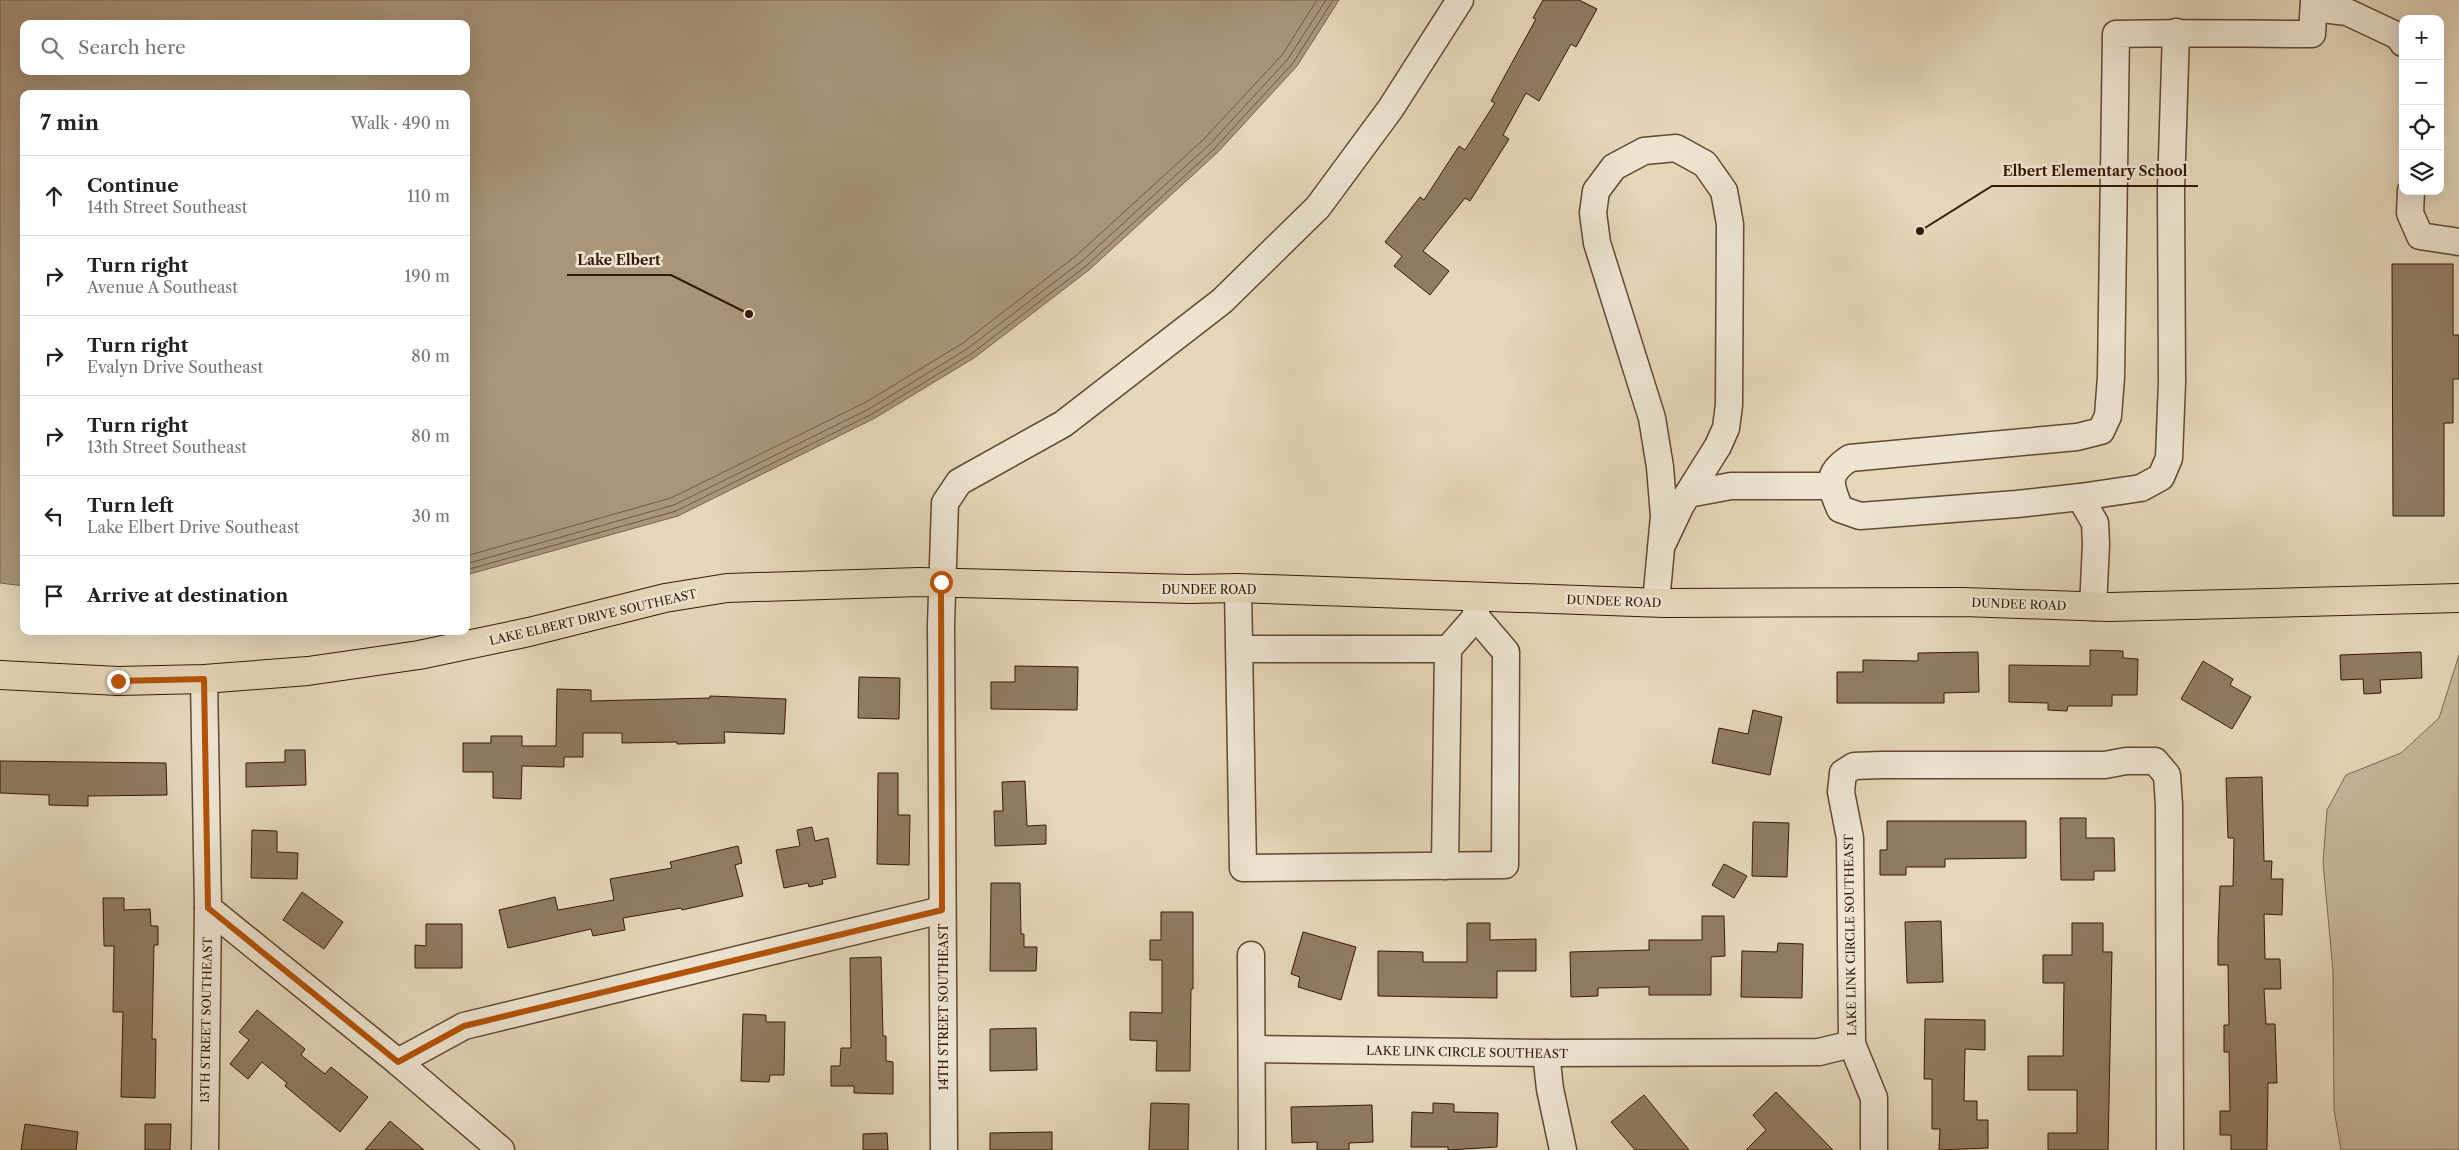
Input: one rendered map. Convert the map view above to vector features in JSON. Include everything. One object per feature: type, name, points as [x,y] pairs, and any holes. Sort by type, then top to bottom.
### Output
[{"type":"main road","name":"DUNDEE ROAD","points":[[768,587],[941,582],[1189,590],[1238,588],[1476,607],[1656,602],[1963,602],[2093,606],[2459,598]]},
{"type":"main road","name":"LAKE ELBERT DRIVE SOUTHEAST","points":[[0,675],[118,681],[204,679],[308,670],[419,654],[529,632],[665,598],[727,588],[768,587]]},
{"type":"street","name":"14TH STREET SOUTHEAST","points":[[944,1150],[941,582],[945,504],[959,482],[1063,424],[1222,301],[1318,207],[1391,108],[1460,0]]},
{"type":"street","points":[[2176,32],[2171,189],[2172,382],[2169,458],[2161,477],[2141,488],[2016,504],[1860,516],[1840,509],[1831,486],[1837,467],[1850,458],[2077,437],[2101,431],[2108,416],[2111,377],[2116,34],[2176,32],[2312,34],[2314,4],[2348,12],[2399,37]]},
{"type":"street","points":[[1656,602],[1661,547],[1664,516],[1660,467],[1652,418],[1597,243],[1593,213],[1596,191],[1614,167],[1644,151],[1676,148],[1706,164],[1724,191],[1730,224],[1730,405],[1726,428],[1718,446],[1688,494],[1661,547]]},
{"type":"street","points":[[2411,195],[2410,213],[2420,236],[2459,242]]},
{"type":"street","points":[[1688,494],[1731,486],[1831,486]]},
{"type":"street","points":[[2080,497],[2095,524],[2093,606]]},
{"type":"street","points":[[1238,588],[1241,649],[1243,868],[1445,866],[1504,865],[1506,652],[1476,607],[1448,649],[1445,866]]},
{"type":"street","points":[[1241,649],[1448,649]]},
{"type":"street","name":"13TH STREET SOUTHEAST","points":[[204,679],[208,908],[205,1150]]},
{"type":"street","name":"LAKE LINK CIRCLE SOUTHEAST","points":[[1252,1049],[1546,1053],[1819,1052],[1852,1044],[1850,838],[1841,792],[1843,773],[1854,766],[2105,765],[2126,761],[2155,761],[2167,775],[2169,805],[2170,1150]]},
{"type":"street","points":[[208,908],[398,1062],[501,1150]]},
{"type":"street","points":[[398,1062],[464,1026],[942,910]]},
{"type":"street","points":[[1251,955],[1252,1150]]},
{"type":"street","points":[[1852,1044],[1874,1098],[1874,1150]]},
{"type":"street","points":[[1546,1053],[1550,1089],[1563,1150]]},
{"type":"shaded area","points":[[2459,655],[2459,1150],[2341,1150],[2334,1110],[2333,971],[2323,862],[2327,810],[2346,775],[2401,753],[2439,718]]},
{"type":"water","points":[[0,0],[1339,0],[1297,66],[1218,152],[1089,270],[974,358],[875,418],[678,516],[470,574],[470,90],[20,90],[20,586],[0,583]]},
{"type":"building","points":[[1543,0],[1579,0],[1597,9],[1576,47],[1571,44],[1539,101],[1526,93],[1503,135],[1509,139],[1470,201],[1465,198],[1423,251],[1449,271],[1430,295],[1394,266],[1402,256],[1385,242],[1420,197],[1424,200],[1459,146],[1465,150],[1495,103],[1491,101],[1536,19],[1533,18]]},
{"type":"building","points":[[2392,264],[2453,264],[2453,335],[2459,335],[2459,379],[2453,379],[2453,423],[2444,423],[2444,516],[2393,516]]},
{"type":"building","points":[[2090,650],[2123,651],[2123,658],[2138,659],[2137,695],[2112,695],[2112,706],[2068,706],[2067,711],[2048,710],[2048,703],[2009,702],[2009,665],[2090,666]]},
{"type":"building","points":[[1978,652],[1979,692],[1944,693],[1944,703],[1837,703],[1837,672],[1863,672],[1863,660],[1918,661],[1918,653]]},
{"type":"building","points":[[2421,652],[2422,678],[2380,680],[2381,693],[2364,694],[2363,679],[2341,680],[2340,655]]},
{"type":"building","points":[[2203,661],[2233,679],[2230,685],[2251,697],[2232,729],[2181,699]]},
{"type":"building","points":[[1015,666],[1078,667],[1077,710],[991,709],[991,682],[1015,682]]},
{"type":"building","points":[[859,677],[900,678],[899,719],[858,718]]},
{"type":"building","points":[[557,689],[591,690],[591,701],[710,698],[710,696],[786,699],[784,734],[724,732],[725,743],[677,744],[677,742],[622,743],[622,733],[583,733],[583,757],[564,757],[564,767],[522,766],[521,799],[493,798],[493,772],[463,772],[463,743],[491,743],[491,736],[522,736],[522,746],[556,746]]},
{"type":"building","points":[[1753,710],[1782,717],[1770,775],[1712,763],[1719,728],[1748,734]]},
{"type":"building","points":[[285,750],[305,750],[306,785],[246,787],[246,763],[285,762]]},
{"type":"building","points":[[0,761],[166,763],[167,795],[88,796],[88,806],[49,805],[49,795],[0,793]]},
{"type":"building","points":[[878,773],[898,773],[898,815],[910,815],[909,865],[877,864]]},
{"type":"building","points":[[2262,777],[2264,861],[2272,861],[2271,879],[2283,879],[2282,915],[2264,914],[2265,959],[2280,959],[2281,989],[2264,989],[2266,1024],[2275,1024],[2277,1083],[2268,1083],[2267,1150],[2231,1150],[2231,1135],[2220,1135],[2220,1111],[2230,1111],[2229,1052],[2224,1052],[2224,1025],[2229,1025],[2228,965],[2218,965],[2220,886],[2233,886],[2234,838],[2228,838],[2226,778]]},
{"type":"building","points":[[1025,781],[1027,826],[1046,825],[1046,844],[995,846],[994,811],[1003,811],[1002,782]]},
{"type":"building","points":[[2060,818],[2086,818],[2086,838],[2114,838],[2115,871],[2094,871],[2094,880],[2061,880]]},
{"type":"building","points":[[1887,821],[2026,821],[2026,858],[1945,859],[1945,867],[1906,867],[1906,875],[1880,875],[1880,850],[1887,850]]},
{"type":"building","points":[[1753,822],[1789,823],[1787,877],[1752,876]]},
{"type":"building","points":[[812,827],[815,841],[828,838],[836,877],[822,880],[823,884],[809,887],[808,883],[784,888],[776,850],[800,846],[797,830]]},
{"type":"building","points":[[252,830],[277,831],[277,852],[298,853],[297,879],[251,878]]},
{"type":"building","points":[[738,846],[742,863],[735,865],[743,896],[682,910],[681,908],[623,918],[625,930],[593,936],[591,929],[508,948],[499,910],[555,897],[558,910],[614,900],[610,879],[672,868],[670,862]]},
{"type":"building","points":[[1724,864],[1747,876],[1734,898],[1712,885]]},
{"type":"building","points":[[991,883],[1020,883],[1021,934],[1024,934],[1024,947],[1037,947],[1036,971],[990,971]]},
{"type":"building","points":[[302,892],[343,922],[324,949],[283,920]]},
{"type":"building","points":[[103,898],[124,898],[124,910],[150,909],[151,926],[158,926],[158,945],[154,945],[152,1039],[156,1039],[155,1098],[121,1097],[123,1012],[113,1012],[114,946],[104,946]]},
{"type":"building","points":[[1161,912],[1193,912],[1190,1071],[1156,1071],[1157,1041],[1130,1040],[1130,1012],[1162,1013],[1162,960],[1150,960],[1150,940],[1161,940]]},
{"type":"building","points":[[1702,916],[1724,916],[1725,956],[1711,957],[1711,995],[1649,995],[1649,987],[1598,988],[1598,996],[1571,997],[1570,952],[1649,950],[1649,940],[1702,940]]},
{"type":"building","points":[[1941,921],[1943,982],[1907,983],[1905,922]]},
{"type":"building","points":[[1467,923],[1490,923],[1490,940],[1536,939],[1536,971],[1497,971],[1497,998],[1378,996],[1378,951],[1423,952],[1423,962],[1467,962]]},
{"type":"building","points":[[2072,923],[2103,923],[2103,952],[2112,952],[2108,1150],[2048,1150],[2048,1133],[2077,1133],[2077,1090],[2028,1090],[2028,1056],[2063,1056],[2064,983],[2043,983],[2043,955],[2072,955]]},
{"type":"building","points":[[426,924],[462,924],[462,968],[415,968],[415,945],[426,946]]},
{"type":"building","points":[[1303,932],[1356,947],[1341,1000],[1298,987],[1300,977],[1291,974]]},
{"type":"building","points":[[1778,943],[1803,944],[1802,998],[1741,997],[1742,951],[1777,952]]},
{"type":"building","points":[[881,957],[883,1036],[886,1036],[886,1061],[893,1062],[893,1094],[854,1093],[854,1086],[831,1086],[831,1066],[840,1066],[841,1048],[851,1048],[850,958]]},
{"type":"building","points":[[257,1010],[305,1049],[301,1055],[325,1074],[331,1067],[368,1097],[340,1132],[285,1086],[287,1083],[262,1062],[248,1079],[230,1064],[249,1040],[239,1032]]},
{"type":"building","points":[[743,1014],[766,1015],[766,1022],[785,1022],[784,1075],[770,1075],[769,1082],[741,1081]]},
{"type":"building","points":[[1925,1019],[1985,1020],[1985,1050],[1965,1049],[1964,1101],[1977,1101],[1977,1120],[1988,1120],[1988,1148],[1939,1150],[1940,1129],[1932,1129],[1932,1079],[1924,1079]]},
{"type":"building","points":[[1036,1028],[1037,1070],[990,1071],[990,1029]]},
{"type":"building","points":[[1776,1092],[1833,1150],[1746,1150],[1766,1130],[1753,1115]]},
{"type":"building","points":[[1644,1095],[1689,1150],[1635,1150],[1611,1122]]},
{"type":"building","points":[[1151,1103],[1189,1104],[1188,1150],[1149,1150]]},
{"type":"building","points":[[1433,1103],[1454,1104],[1454,1112],[1498,1113],[1497,1147],[1448,1150],[1448,1147],[1411,1147],[1412,1112],[1433,1113]]},
{"type":"building","points":[[1372,1105],[1373,1142],[1349,1143],[1349,1150],[1317,1150],[1317,1142],[1292,1143],[1291,1107]]},
{"type":"building","points":[[390,1121],[424,1150],[365,1150]]},
{"type":"building","points":[[25,1124],[78,1132],[76,1150],[21,1150]]},
{"type":"building","points":[[145,1124],[171,1124],[170,1150],[145,1150]]},
{"type":"building","points":[[1052,1132],[1052,1150],[990,1150],[990,1133]]},
{"type":"building","points":[[887,1133],[888,1150],[863,1150],[863,1134]]},
{"type":"place","name":"Elbert Elementary School","points":[[1920,231]]},
{"type":"place","name":"Lake Elbert","points":[[749,314]]},
{"type":"route","points":[[118,681],[204,679],[208,908],[398,1062],[464,1026],[942,910],[941,582]]}]
